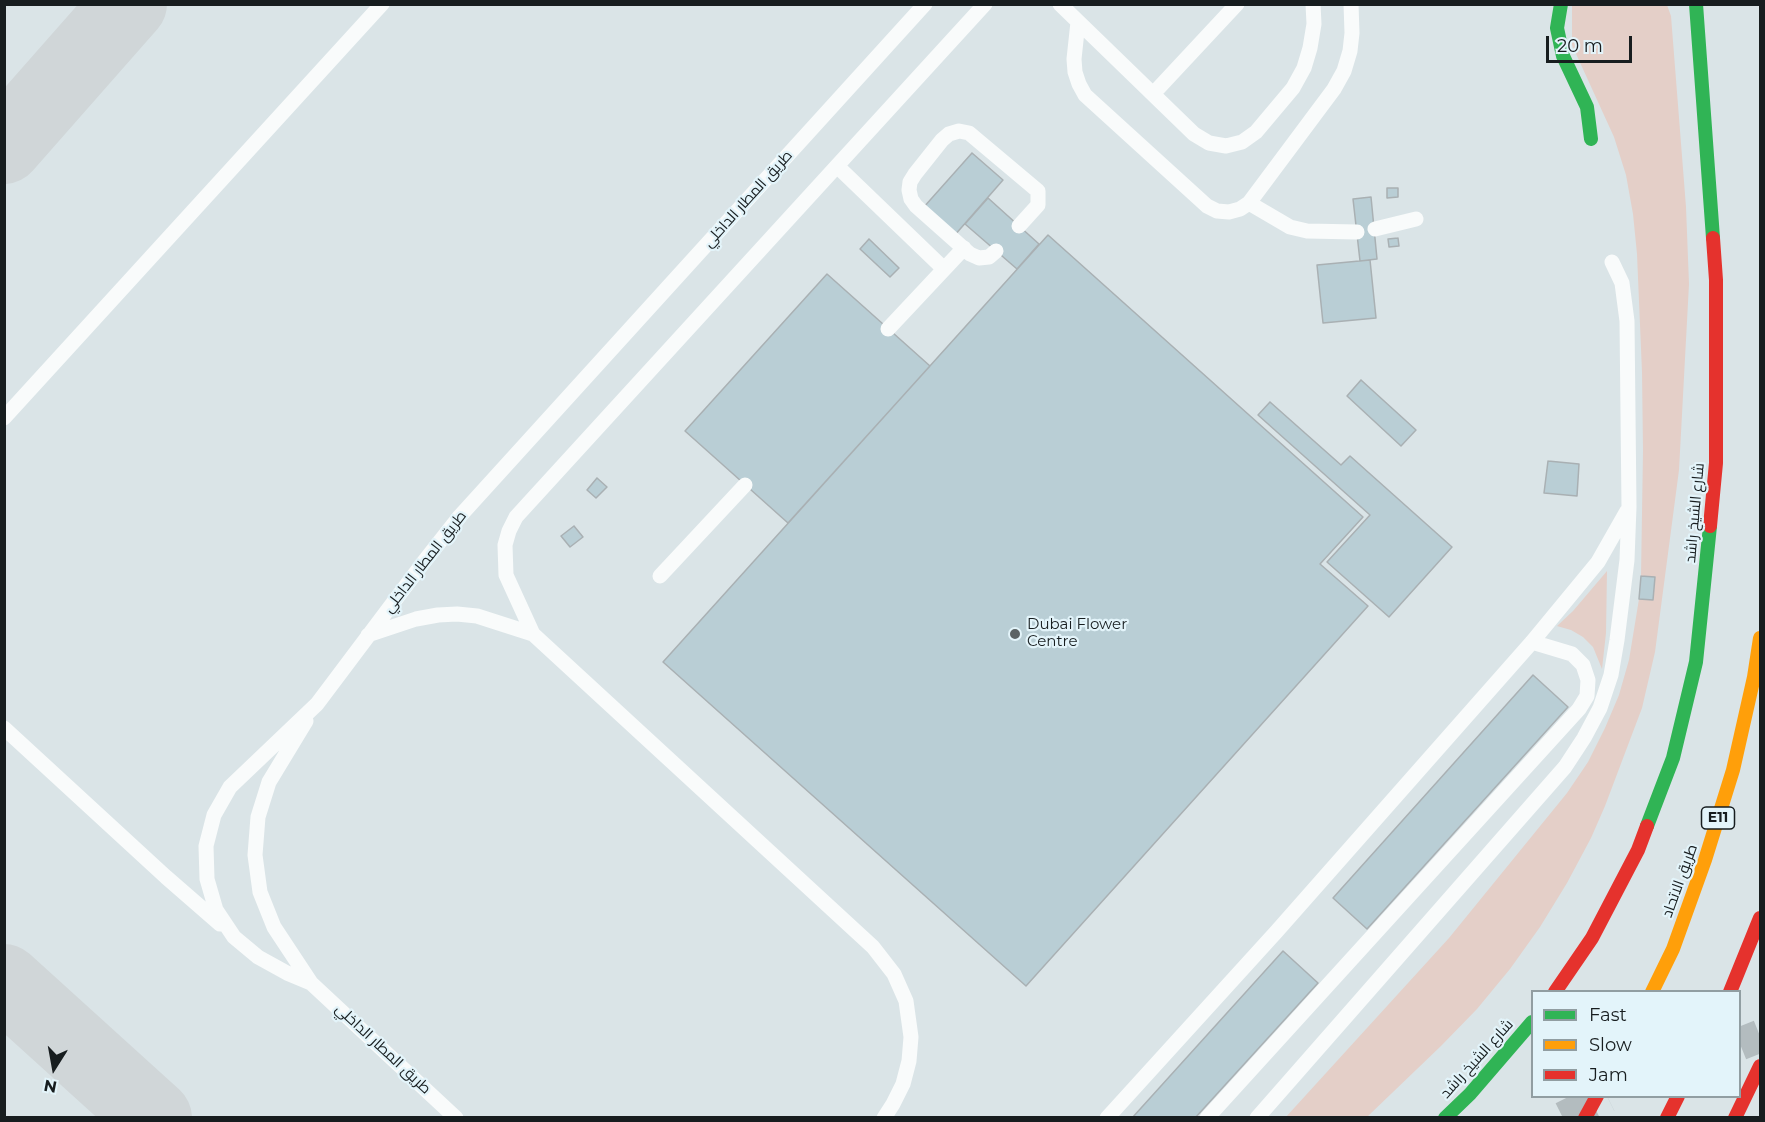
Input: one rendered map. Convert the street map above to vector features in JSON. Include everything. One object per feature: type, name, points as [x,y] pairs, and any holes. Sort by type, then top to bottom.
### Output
[{"type":"main road","points":[[1561,4],[1557,28],[1563,56],[1587,108],[1591,140]]},
{"type":"main road","points":[[1685,4],[1697,24]]},
{"type":"main road","name":"شارع الشيخ راشد","points":[[1556,990],[1592,938],[1638,850],[1673,758],[1696,662],[1716,463],[1716,280],[1696,4]]},
{"type":"main road","name":"طريق الاتحاد","points":[[1653,990],[1673,949],[1733,770],[1761,638]]},
{"type":"main road","points":[[1731,990],[1761,918]]},
{"type":"main road","name":"شارع الشيخ راشد","points":[[1445,1118],[1470,1094],[1531,1024]]},
{"type":"main road","points":[[1735,1118],[1761,1066]]},
{"type":"main road","points":[[1585,1118],[1596,1098]]},
{"type":"main road","points":[[1667,1118],[1677,1098]]},
{"type":"lane","points":[[4,418],[382,4]]},
{"type":"lane","name":"طريق المطار الداخلي","points":[[456,1118],[311,983],[258,957],[234,937],[216,910],[207,879],[206,846],[214,815],[230,787],[317,704],[460,516],[925,4]]},
{"type":"lane","points":[[884,1118],[903,1084],[909,1061],[911,1037],[909,1013],[902,990],[884,960],[873,947],[533,634],[506,576],[505,545],[516,517],[985,4]]},
{"type":"lane","points":[[1060,4],[1194,134],[1209,143],[1226,146],[1242,142],[1256,132],[1293,88],[1304,68],[1310,48],[1314,24],[1313,4]]},
{"type":"lane","points":[[1153,94],[1237,4]]},
{"type":"lane","points":[[1078,22],[1074,59],[1075,72],[1082,90],[1094,104],[1207,206],[1217,211],[1229,212],[1249,203],[1334,89],[1350,51],[1351,4]]},
{"type":"lane","points":[[996,251],[988,257],[979,258],[970,254],[911,199],[910,182],[949,134],[959,131],[969,133],[1038,191],[1038,205],[1019,226]]},
{"type":"lane","points":[[837,166],[944,268]]},
{"type":"lane","points":[[1249,203],[1290,227],[1307,231],[1357,232]]},
{"type":"lane","points":[[1374,229],[1416,219]]},
{"type":"lane","points":[[888,329],[964,248]]},
{"type":"lane","points":[[1257,1118],[1565,767],[1600,708],[1611,675],[1627,560],[1629,507],[1627,321],[1622,283],[1612,262]]},
{"type":"lane","points":[[660,576],[745,484]]},
{"type":"lane","points":[[1107,1118],[1532,642],[1598,562],[1629,507]]},
{"type":"lane","points":[[367,636],[416,619],[457,614],[486,618],[533,634]]},
{"type":"lane","points":[[1207,1118],[1579,709],[1587,696],[1588,680],[1583,665],[1572,654],[1532,642]]},
{"type":"lane","points":[[311,983],[274,927],[260,892],[255,855],[258,817],[269,782],[317,704]]},
{"type":"lane","points":[[4,728],[166,878],[234,937]]},
{"type":"shaded area","points":[[1572,5],[1667,5],[1671,16],[1686,207],[1689,284],[1679,470],[1655,652],[1642,708],[1605,806],[1567,883],[1540,927],[1510,969],[1477,1009],[1367,1117],[1285,1118],[1449,938],[1567,793],[1588,762],[1619,695],[1629,660],[1639,599],[1653,600],[1655,577],[1641,576],[1642,372],[1633,214],[1626,175],[1614,137],[1572,45]]},
{"type":"shaded area","points":[[1607,571],[1606,633],[1602,669],[1593,647],[1583,637],[1557,626]]},
{"type":"building","points":[[972,153],[1003,180],[954,236],[923,208]]},
{"type":"building","points":[[1387,188],[1398,188],[1398,197],[1387,198]]},
{"type":"building","points":[[1371,197],[1377,259],[1360,261],[1353,199]]},
{"type":"building","points":[[988,198],[1039,244],[1017,269],[965,224]]},
{"type":"building","name":"Dubai Flower Centre","points":[[1048,235],[1363,517],[1320,564],[1368,606],[1026,986],[663,662]]},
{"type":"building","points":[[1398,238],[1399,246],[1389,247],[1388,239]]},
{"type":"building","points":[[869,239],[899,268],[890,277],[860,249]]},
{"type":"building","points":[[1370,260],[1376,318],[1323,323],[1317,265]]},
{"type":"building","points":[[827,274],[930,366],[788,523],[685,431]]},
{"type":"building","points":[[1361,380],[1416,430],[1401,446],[1347,396]]},
{"type":"building","points":[[1270,402],[1341,465],[1350,456],[1452,547],[1389,617],[1327,562],[1370,515],[1258,415]]},
{"type":"building","points":[[1548,461],[1579,464],[1577,496],[1544,493]]},
{"type":"building","points":[[597,478],[607,487],[596,498],[587,490]]},
{"type":"building","points":[[574,526],[583,537],[570,547],[561,536]]},
{"type":"building","points":[[1641,576],[1655,577],[1653,600],[1639,599]]},
{"type":"building","points":[[1533,675],[1568,707],[1367,929],[1333,898]]},
{"type":"building","points":[[1283,951],[1318,983],[1195,1118],[1132,1118]]},
{"type":"taxiway","points":[[4,146],[129,4]]},
{"type":"taxiway","points":[[4,982],[154,1118]]},
{"type":"tunnel","points":[[1741,1044],[1760,1036]]},
{"type":"tunnel","points":[[1563,1118],[1603,1098]]},
{"type":"traffic: fast","points":[[1561,4],[1557,28],[1563,56],[1587,107],[1591,139]]},
{"type":"traffic: fast","points":[[1696,4],[1713,238]]},
{"type":"traffic: fast","points":[[1647,826],[1673,758],[1696,662],[1710,526]]},
{"type":"traffic: fast","points":[[1445,1118],[1470,1094],[1531,1023]]},
{"type":"traffic: slow","points":[[1653,990],[1673,949],[1705,860],[1733,770],[1754,677],[1760,638]]},
{"type":"traffic: jam","points":[[1710,526],[1716,463],[1716,280],[1713,238]]},
{"type":"traffic: jam","points":[[1556,990],[1592,938],[1638,850],[1647,826]]},
{"type":"traffic: jam","points":[[1731,990],[1760,918]]},
{"type":"traffic: jam","points":[[1735,1118],[1760,1066]]},
{"type":"traffic: jam","points":[[1585,1118],[1596,1098]]},
{"type":"traffic: jam","points":[[1667,1118],[1677,1098]]},
{"type":"place","name":"Dubai Flower Centre","points":[[1015,634]]}]
